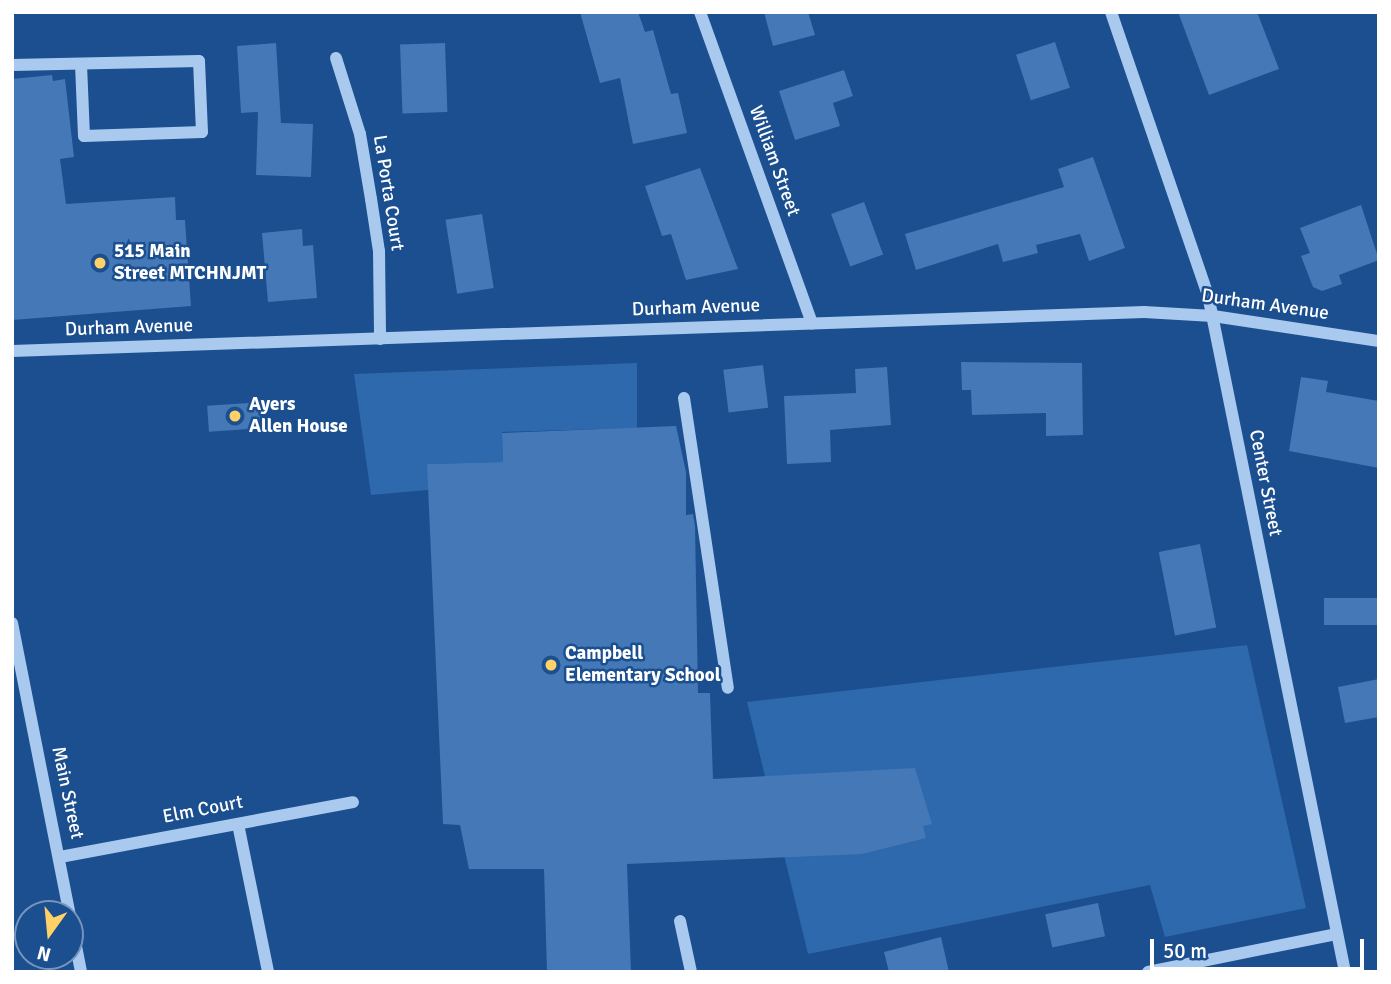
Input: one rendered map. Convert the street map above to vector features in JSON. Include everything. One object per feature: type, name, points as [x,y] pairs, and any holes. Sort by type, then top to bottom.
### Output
[{"type":"street","name":"William Street","points":[[700,12],[812,323]]},
{"type":"street","name":"Center Street","points":[[1111,12],[1200,264],[1213,316],[1345,972]]},
{"type":"street","name":"La Porta Court","points":[[336,58],[360,134],[377,238],[380,339]]},
{"type":"street","points":[[12,65],[199,61],[202,132],[84,136],[81,65]]},
{"type":"street","name":"Durham Avenue","points":[[12,351],[1144,312],[1213,316],[1379,341]]},
{"type":"street","points":[[684,398],[728,688]]},
{"type":"street","name":"Main Street","points":[[12,623],[61,857],[81,972]]},
{"type":"street","name":"Elm Court","points":[[61,857],[353,802]]},
{"type":"street","points":[[238,824],[268,972]]},
{"type":"street","points":[[680,921],[691,972]]},
{"type":"street","points":[[1148,972],[1337,934]]},
{"type":"shaded area","points":[[637,363],[637,428],[502,432],[503,462],[428,464],[428,490],[371,495],[354,374]]},
{"type":"shaded area","points":[[1247,645],[1306,908],[1165,937],[1150,885],[808,954],[747,702]]},
{"type":"building","points":[[580,12],[638,12],[645,32],[653,30],[671,94],[678,93],[687,133],[633,144],[620,78],[600,83]]},
{"type":"building","points":[[764,12],[808,12],[815,35],[773,46]]},
{"type":"building","points":[[1178,12],[1257,12],[1279,69],[1209,95]]},
{"type":"building","points":[[1055,42],[1070,88],[1031,100],[1016,55]]},
{"type":"building","points":[[276,43],[281,123],[313,124],[311,177],[256,175],[258,112],[241,113],[237,46]]},
{"type":"building","points":[[445,43],[447,112],[402,114],[400,45]]},
{"type":"building","points":[[844,70],[853,96],[833,103],[840,126],[795,140],[779,91]]},
{"type":"building","name":"515 Main Street MTCHNJMT","points":[[52,75],[53,81],[65,79],[74,157],[60,159],[66,204],[175,197],[176,220],[185,220],[191,306],[12,320],[12,79]]},
{"type":"building","points":[[1093,157],[1125,248],[1089,261],[1080,234],[1036,245],[1038,253],[1003,262],[998,244],[916,270],[905,234],[1064,187],[1058,169]]},
{"type":"building","points":[[700,168],[738,269],[686,280],[671,234],[662,236],[645,186]]},
{"type":"building","points":[[864,202],[883,255],[850,267],[831,214]]},
{"type":"building","points":[[1361,205],[1379,260],[1339,275],[1342,284],[1322,291],[1313,287],[1301,256],[1310,253],[1300,228]]},
{"type":"building","points":[[482,214],[494,288],[457,294],[445,220]]},
{"type":"building","points":[[302,229],[303,246],[313,245],[317,298],[268,302],[262,233]]},
{"type":"building","points":[[961,362],[1082,363],[1083,435],[1046,436],[1046,413],[972,415],[971,390],[962,390]]},
{"type":"building","points":[[763,365],[768,408],[729,413],[723,370]]},
{"type":"building","points":[[887,367],[891,425],[830,430],[831,462],[787,464],[784,396],[856,393],[855,369]]},
{"type":"building","points":[[1301,377],[1328,381],[1326,392],[1379,401],[1379,468],[1289,451]]},
{"type":"building","name":"Ayers Allen House","points":[[262,402],[264,428],[209,432],[207,406]]},
{"type":"building","points":[[676,426],[686,472],[686,515],[693,514],[695,526],[698,693],[710,693],[713,779],[915,768],[932,824],[923,826],[926,838],[862,854],[627,864],[631,972],[547,972],[544,869],[469,869],[460,825],[443,824],[427,464],[503,462],[502,433]]},
{"type":"building","points":[[1200,544],[1216,627],[1175,635],[1159,552]]},
{"type":"building","points":[[1324,598],[1379,598],[1379,625],[1324,625]]},
{"type":"building","points":[[1379,679],[1379,717],[1345,723],[1338,687]]},
{"type":"building","points":[[1098,903],[1105,936],[1052,947],[1045,914]]},
{"type":"building","points":[[941,937],[949,972],[889,972],[884,952]]},
{"type":"place","name":"515 Main Street MTCHNJMT","points":[[100,263]]},
{"type":"place","name":"Ayers Allen House","points":[[235,416]]},
{"type":"place","name":"Campbell Elementary School","points":[[551,665]]}]
